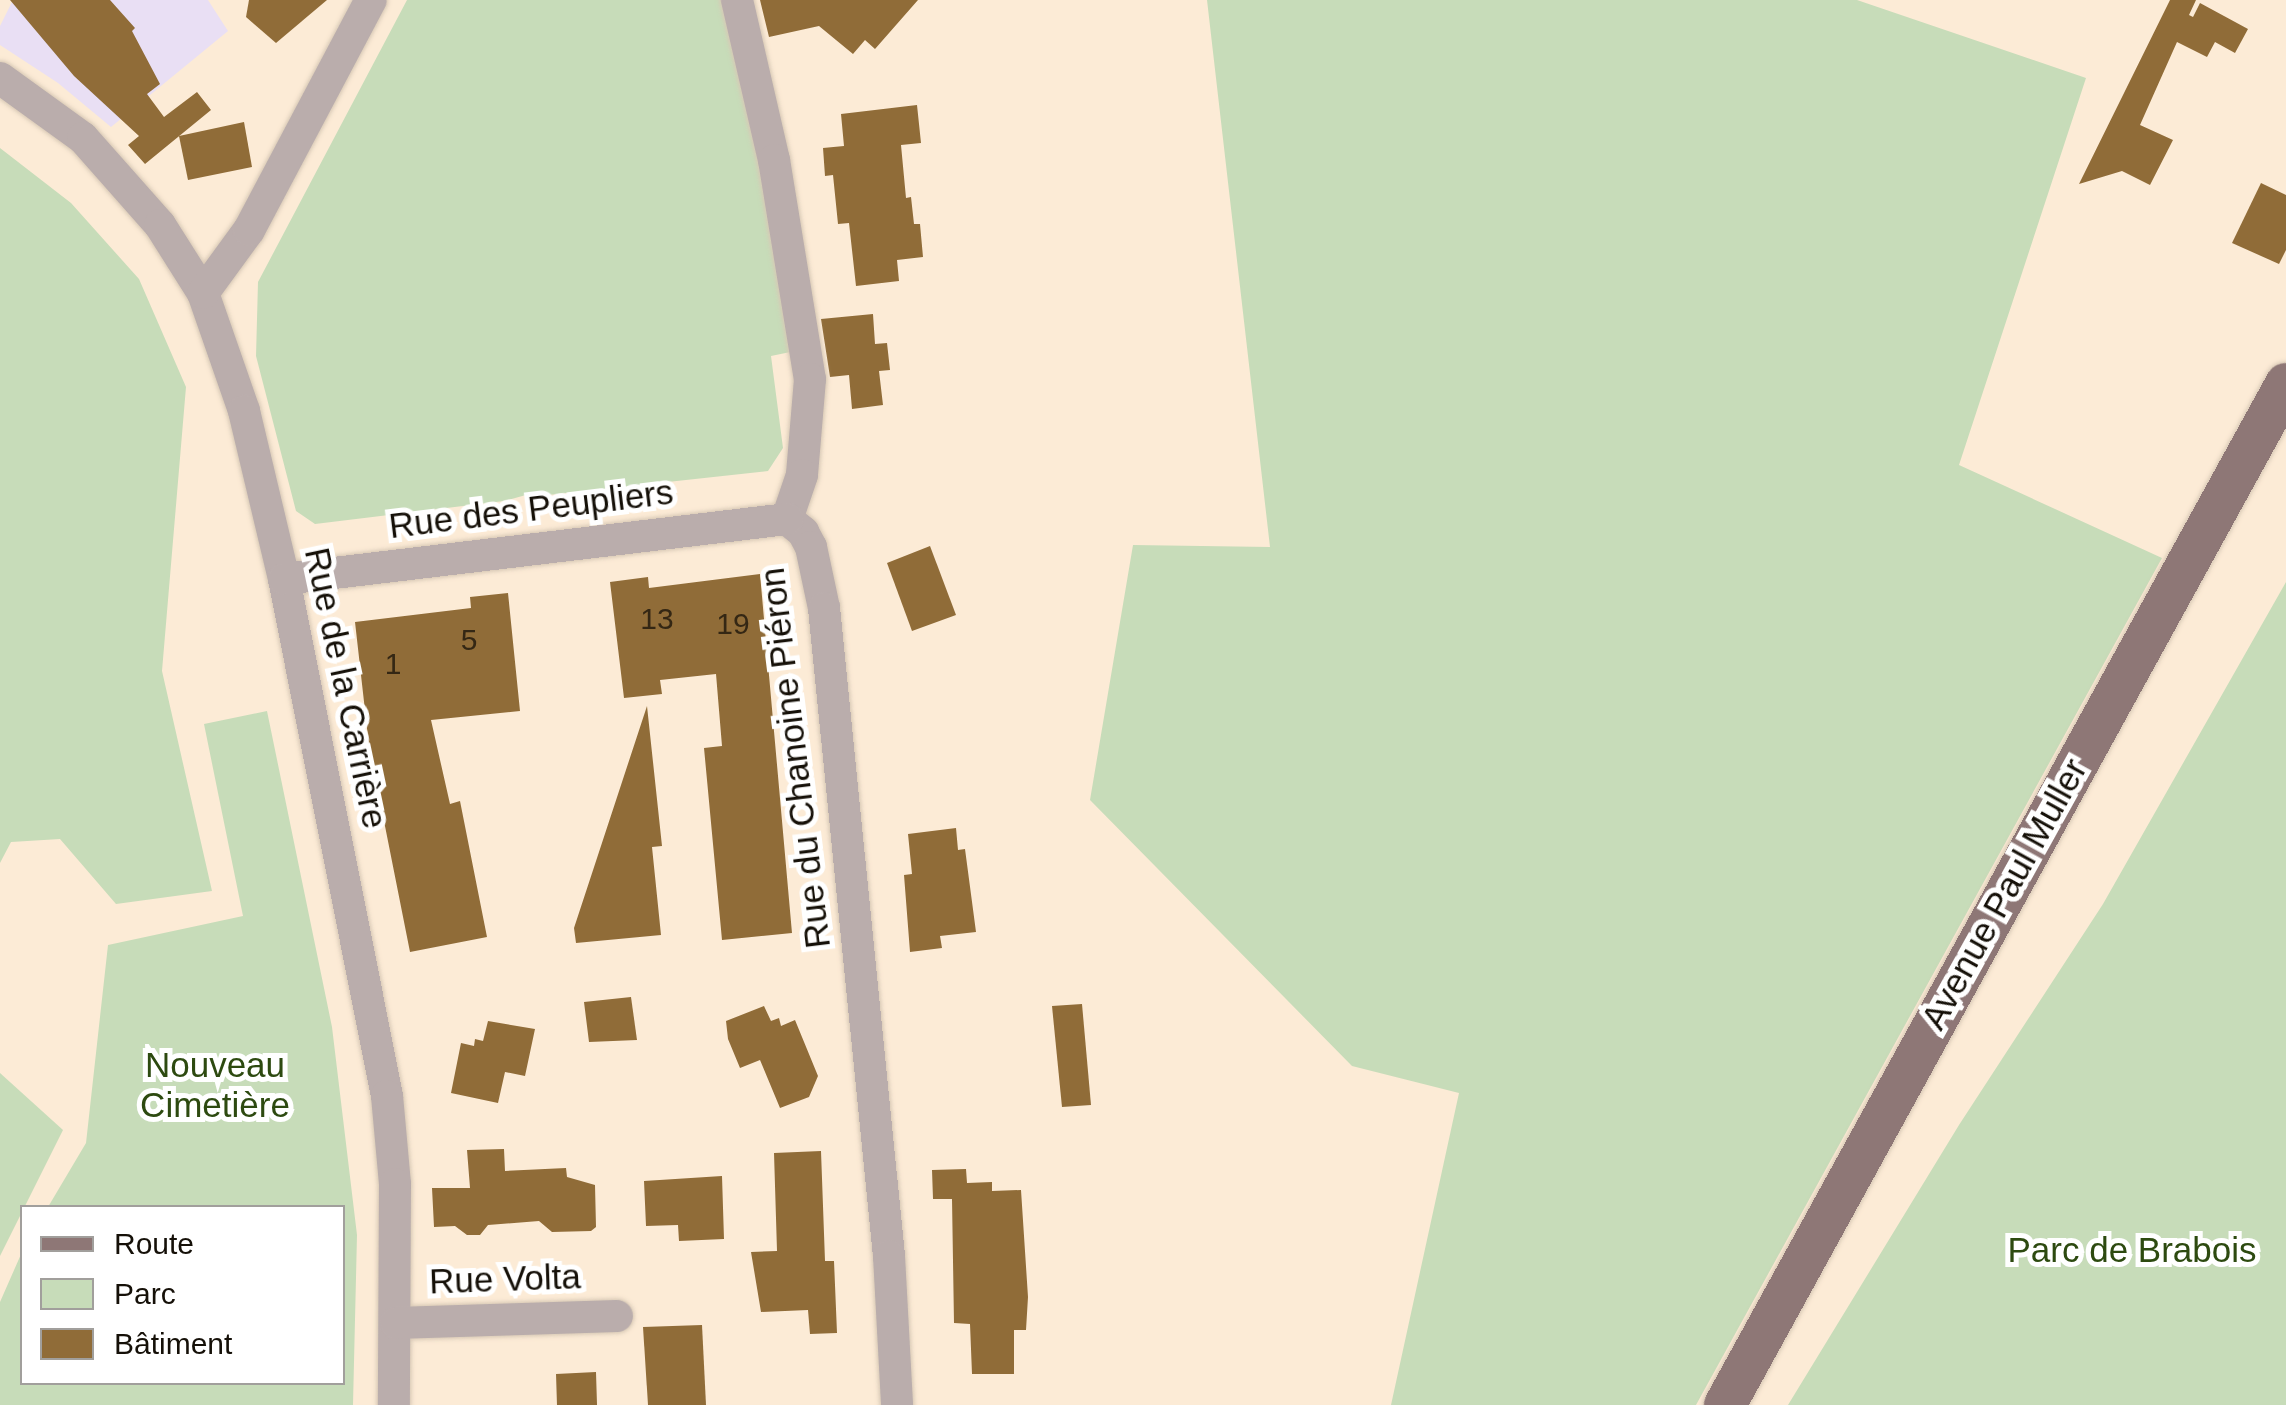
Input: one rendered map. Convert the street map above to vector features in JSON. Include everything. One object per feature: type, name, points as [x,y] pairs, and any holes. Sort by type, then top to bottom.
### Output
[{"type":"main road","name":"Avenue Paul Muller","points":[[1725,1405],[2286,384]]},
{"type":"street","points":[[203,293],[250,230],[371,0]]},
{"type":"street","name":"Rue du Chanoine Piéron","points":[[737,0],[774,160],[810,379],[802,475],[787,519],[803,532],[811,547],[824,608],[888,1236],[897,1405]]},
{"type":"street","name":"Rue de la Carrière","points":[[0,78],[49,110],[117,171],[160,224],[203,293],[244,411],[284,579],[386,1096],[395,1184],[394,1405]]},
{"type":"street","name":"Rue des Peupliers","points":[[284,579],[787,519]]},
{"type":"street","name":"Rue Volta","points":[[396,1323],[618,1316]]},
{"type":"shaded area","points":[[13,0],[208,0],[228,31],[111,127],[58,83],[0,45],[0,26]]},
{"type":"green space","points":[[407,0],[724,0],[800,350],[771,356],[783,448],[768,471],[539,496],[533,493],[504,501],[315,524],[296,511],[256,356],[258,282]]},
{"type":"green space","points":[[1207,0],[1857,0],[2086,78],[1959,465],[2162,558],[1696,1405],[1391,1405],[1459,1093],[1352,1066],[1090,800],[1133,545],[1270,547]]},
{"type":"green space","points":[[0,148],[71,203],[139,279],[186,387],[162,671],[212,891],[116,904],[60,839],[11,842],[0,863]]},
{"type":"green space","name":"Parc de Brabois","points":[[2286,582],[2286,1405],[1788,1405],[1959,1125],[2103,904]]},
{"type":"green space","name":"Nouveau Cimetière","points":[[267,711],[332,1027],[357,1235],[353,1405],[0,1405],[0,1302],[20,1257],[20,1385],[345,1385],[345,1205],[49,1205],[86,1143],[108,945],[243,916],[204,724]]},
{"type":"green space","points":[[0,1073],[63,1130],[26,1205],[20,1205],[20,1216],[0,1256]]},
{"type":"building","points":[[10,0],[110,0],[135,28],[132,31],[160,84],[147,94],[164,117],[197,92],[211,110],[145,164],[128,145],[139,136],[74,76]]},
{"type":"building","points":[[249,0],[327,0],[276,43],[246,17]]},
{"type":"building","points":[[760,0],[918,0],[875,49],[865,40],[853,54],[819,26],[769,37]]},
{"type":"building","points":[[2170,0],[2196,0],[2189,15],[2193,17],[2200,3],[2248,29],[2235,53],[2215,42],[2207,57],[2177,42],[2140,125],[2173,140],[2150,185],[2122,171],[2079,184]]},
{"type":"building","points":[[917,105],[921,143],[901,145],[906,198],[911,197],[914,224],[920,224],[923,257],[897,260],[899,281],[856,286],[849,223],[838,224],[833,175],[825,176],[823,148],[844,146],[841,114]]},
{"type":"building","points":[[244,122],[252,167],[188,180],[179,136]]},
{"type":"building","points":[[2261,183],[2286,195],[2286,250],[2279,264],[2232,243]]},
{"type":"building","points":[[873,314],[875,344],[887,343],[890,370],[879,371],[883,405],[852,409],[849,375],[830,377],[821,319]]},
{"type":"building","points":[[930,546],[956,615],[912,631],[887,563]]},
{"type":"building","points":[[760,574],[792,933],[722,940],[704,748],[722,746],[716,674],[660,680],[662,694],[624,698],[610,582],[648,577],[649,588]]},
{"type":"building","points":[[508,593],[520,711],[431,720],[450,804],[460,801],[487,937],[410,952],[383,816],[372,819],[358,748],[369,746],[355,622],[471,608],[470,597]]},
{"type":"building","points":[[647,706],[662,846],[652,847],[661,935],[576,943],[574,928]]},
{"type":"building","points":[[956,828],[958,850],[965,849],[976,932],[940,936],[942,948],[910,952],[904,875],[912,874],[908,834]]},
{"type":"building","points":[[631,997],[637,1040],[589,1042],[584,1002]]},
{"type":"building","points":[[1082,1004],[1091,1105],[1062,1107],[1052,1006]]},
{"type":"building","points":[[764,1006],[771,1021],[779,1018],[781,1026],[795,1020],[818,1076],[809,1097],[780,1108],[760,1060],[740,1068],[728,1039],[726,1021]]},
{"type":"building","points":[[488,1021],[535,1029],[525,1076],[505,1072],[498,1103],[451,1093],[461,1043],[474,1046],[475,1039],[483,1041]]},
{"type":"building","points":[[504,1149],[505,1171],[566,1168],[567,1177],[595,1185],[596,1227],[591,1231],[552,1232],[539,1221],[488,1225],[480,1235],[467,1235],[455,1226],[434,1227],[432,1188],[470,1188],[467,1150]]},
{"type":"building","points":[[821,1151],[825,1261],[834,1261],[837,1333],[810,1334],[808,1310],[761,1312],[751,1252],[777,1251],[774,1153]]},
{"type":"building","points":[[966,1169],[967,1183],[992,1182],[992,1191],[1021,1190],[1028,1297],[1026,1330],[1014,1330],[1014,1374],[972,1374],[970,1324],[954,1323],[952,1199],[933,1199],[932,1170]]},
{"type":"building","points":[[722,1176],[724,1239],[679,1241],[678,1225],[646,1226],[644,1181]]},
{"type":"building","points":[[702,1325],[706,1405],[648,1405],[643,1327]]},
{"type":"building","points":[[596,1372],[597,1405],[557,1405],[556,1374]]}]
